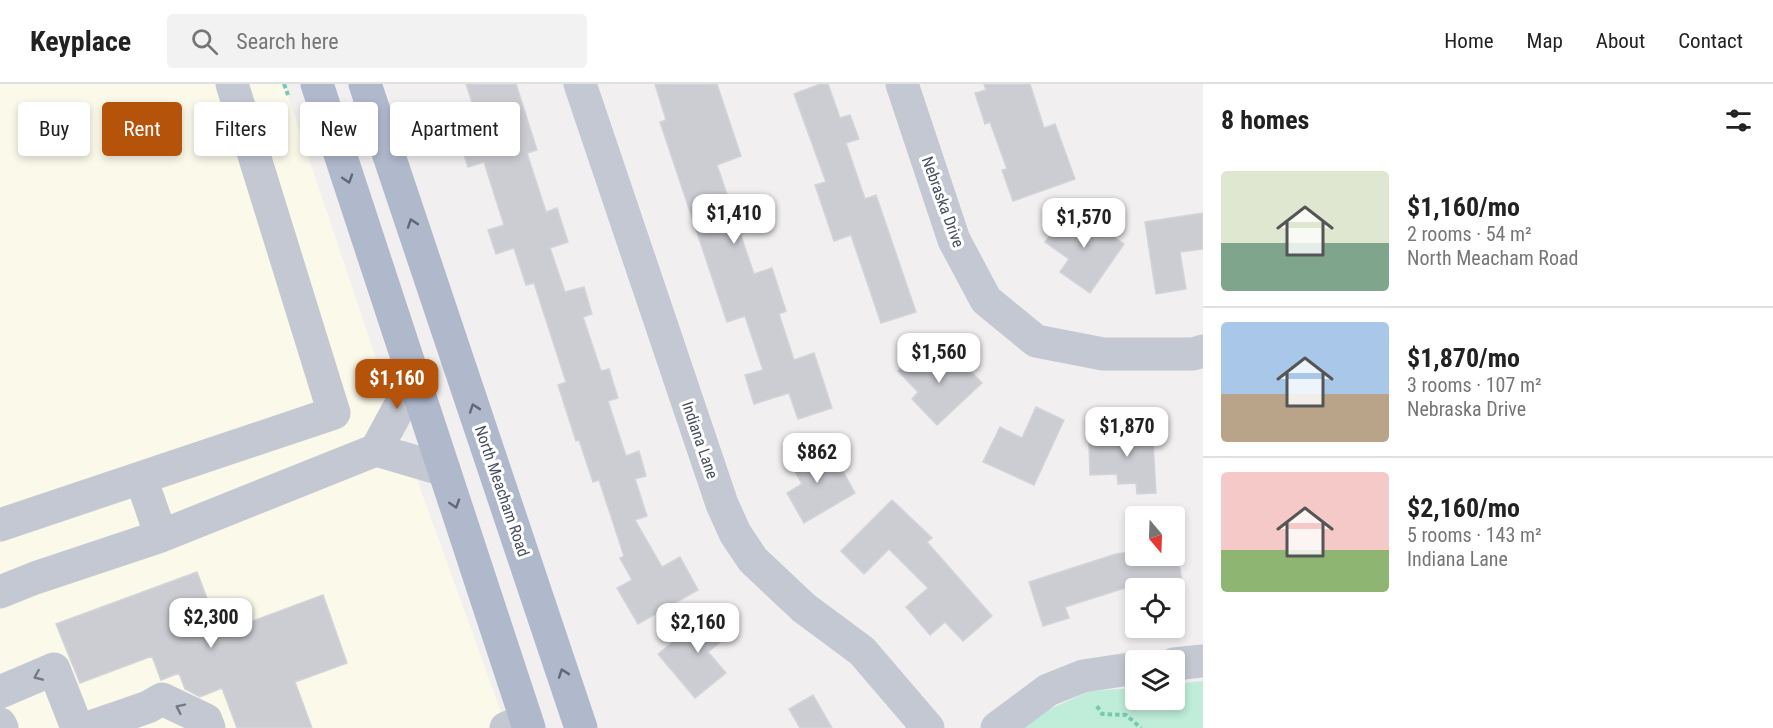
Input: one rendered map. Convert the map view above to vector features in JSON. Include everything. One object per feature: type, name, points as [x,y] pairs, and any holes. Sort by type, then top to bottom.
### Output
[{"type":"main road","points":[[317,84],[444,470],[520,725]]},
{"type":"main road","name":"North Meacham Road","points":[[365,84],[581,728]]},
{"type":"street","points":[[0,525],[334,413],[232,84]]},
{"type":"street","name":"Indiana Lane","points":[[580,84],[722,504],[735,533],[753,560],[804,608],[862,651],[928,728]]},
{"type":"street","name":"Nebraska Drive","points":[[902,84],[954,240],[986,300],[1036,341],[1103,354],[1193,354],[1203,351]]},
{"type":"street","points":[[376,450],[414,380]]},
{"type":"street","points":[[0,592],[161,536],[376,450],[444,470]]},
{"type":"street","points":[[141,478],[161,536]]},
{"type":"street","points":[[1185,663],[1203,661]]},
{"type":"street","points":[[0,692],[54,669],[77,728]]},
{"type":"street","points":[[997,728],[1048,690],[1083,676],[1125,670]]},
{"type":"street","points":[[87,728],[152,717],[162,699],[206,720],[209,728]]},
{"type":"path","points":[[1097,706],[1102,714],[1126,715],[1141,728]]},
{"type":"shaded area","points":[[0,84],[284,84],[300,132],[300,156],[308,156],[410,460],[507,728],[0,728]]},
{"type":"green space","points":[[1203,681],[1203,728],[1020,728],[1043,712],[1090,691],[1125,689],[1125,710],[1185,710],[1185,683]]},
{"type":"building","points":[[466,84],[516,84],[537,150],[527,153],[546,212],[557,208],[568,242],[550,248],[565,292],[584,287],[592,314],[583,317],[601,371],[609,369],[618,398],[608,401],[626,456],[639,451],[646,476],[635,479],[647,516],[635,520],[662,567],[680,557],[698,590],[638,624],[617,588],[632,580],[620,558],[624,556],[599,480],[593,482],[579,440],[576,441],[558,385],[566,382],[534,283],[526,285],[514,248],[496,254],[488,230],[504,225],[484,162],[468,167],[464,156],[520,156],[520,102],[472,102]]},
{"type":"building","points":[[655,84],[717,84],[741,156],[717,165],[754,274],[772,268],[786,311],[779,314],[794,360],[814,353],[832,408],[798,419],[789,393],[754,404],[745,375],[763,370],[745,316],[727,322],[660,122],[666,120]]},
{"type":"building","points":[[820,84],[828,84],[840,118],[850,115],[859,139],[846,143],[865,199],[876,195],[916,312],[881,323],[851,235],[834,241],[815,185],[826,182],[794,94]]},
{"type":"building","points":[[984,84],[1030,84],[1044,128],[1055,124],[1075,179],[1013,201],[1002,170],[1007,169],[990,122],[985,124],[975,93],[986,90]]},
{"type":"building","points":[[1070,207],[1124,244],[1090,293],[1060,272],[1069,259],[1045,242]]},
{"type":"building","points":[[1203,213],[1203,249],[1180,252],[1186,289],[1156,294],[1145,222]]},
{"type":"building","points":[[922,348],[941,369],[955,355],[982,383],[937,425],[912,399],[918,392],[898,371]]},
{"type":"building","points":[[1036,407],[1064,420],[1034,485],[983,462],[1000,427],[1022,438]]},
{"type":"building","points":[[1152,424],[1156,493],[1137,494],[1136,483],[1118,484],[1117,474],[1090,475],[1089,444],[1117,442],[1117,425]]},
{"type":"building","points":[[815,443],[828,466],[837,461],[855,493],[804,523],[787,493],[802,484],[788,459]]},
{"type":"building","points":[[892,500],[932,538],[927,542],[992,616],[963,641],[945,622],[930,635],[906,607],[928,588],[889,549],[864,574],[841,551]]},
{"type":"building","points":[[1125,553],[1125,566],[1180,566],[1181,578],[1125,578],[1125,588],[1065,607],[1069,618],[1043,626],[1029,582]]},
{"type":"building","points":[[197,572],[220,633],[323,595],[347,663],[295,682],[312,728],[237,728],[222,688],[200,697],[185,689],[179,673],[161,680],[152,656],[80,683],[56,624]]},
{"type":"building","points":[[714,609],[733,632],[708,652],[726,673],[695,698],[658,654]]},
{"type":"building","points":[[813,695],[832,728],[800,728],[789,709]]}]
